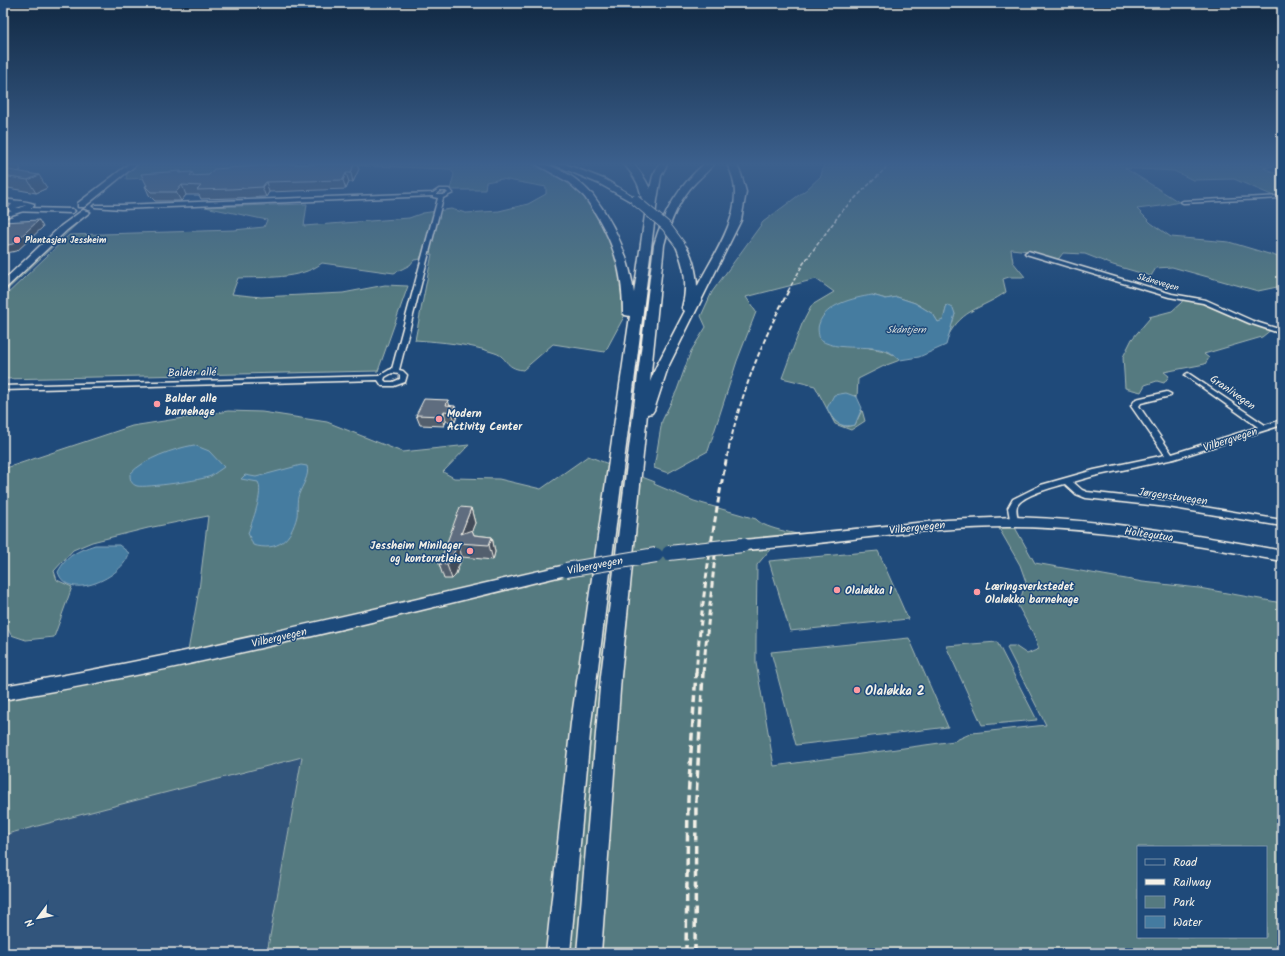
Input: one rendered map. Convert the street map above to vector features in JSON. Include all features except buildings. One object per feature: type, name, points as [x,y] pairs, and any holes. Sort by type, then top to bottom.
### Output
[{"type":"highway","points":[[599,209],[619,250],[625,271],[629,298],[629,321],[624,366],[628,374]]},
{"type":"highway","points":[[645,209],[663,223],[682,246],[691,276],[691,290],[687,319]]},
{"type":"highway","points":[[647,209],[649,219]]},
{"type":"highway","points":[[558,953],[583,709],[651,209]]},
{"type":"highway","points":[[589,953],[611,676],[636,442],[661,237],[672,209]]},
{"type":"highway","points":[[636,442],[643,436],[650,400],[662,367],[736,220],[738,209]]},
{"type":"main road","points":[[3,286],[83,209]]},
{"type":"main road","points":[[64,228],[83,209]]},
{"type":"main road","name":"Vilbergvegen","points":[[3,693],[92,678],[176,661],[566,570],[669,553],[744,544],[950,524],[1014,522]]},
{"type":"main road","name":"Holtegutua","points":[[1014,522],[1062,524],[1134,532],[1282,556]]},
{"type":"street","points":[[3,215],[11,209]]},
{"type":"street","points":[[12,209],[14,211],[20,209]]},
{"type":"street","points":[[3,215],[20,209]]},
{"type":"street","points":[[51,209],[90,209]]},
{"type":"street","points":[[59,209],[83,209]]},
{"type":"street","points":[[395,371],[438,209]]},
{"type":"street","name":"Skånevegen","points":[[1028,253],[1171,296],[1210,303],[1251,322],[1282,332]]},
{"type":"street","points":[[395,371],[403,374],[404,378],[400,382],[386,385],[382,382],[381,378],[384,374],[395,371]]},
{"type":"street","name":"Granlivegen","points":[[1188,375],[1265,428]]},
{"type":"street","name":"Balder allé","points":[[3,388],[381,378]]},
{"type":"street","points":[[1167,394],[1139,401],[1135,405],[1136,410],[1174,456]]},
{"type":"street","name":"Vilbergvegen","points":[[1014,522],[1012,508],[1016,501],[1030,492],[1066,480],[1174,456],[1282,422]]},
{"type":"street","name":"Jørgenstuvegen","points":[[1066,480],[1074,488],[1086,495],[1168,504],[1282,524]]},
{"type":"shaded area","points":[[302,757],[267,953],[3,953],[3,835]]},
{"type":"green space","points":[[213,209],[306,209],[304,226],[409,218],[423,213],[451,209],[466,213],[499,211],[509,209],[596,209],[618,255],[627,311],[605,352],[553,344],[523,370],[512,367],[502,357],[495,353],[475,347],[415,340],[432,254],[421,256],[421,259],[414,260],[410,265],[394,273],[322,263],[293,275],[238,278],[232,294],[261,297],[343,293],[385,285],[408,286],[378,371],[3,379],[3,298],[69,235],[234,230],[264,227],[267,220]]},
{"type":"green space","points":[[781,209],[1140,209],[1137,209],[1151,223],[1171,237],[1229,242],[1282,258],[1282,286],[1258,291],[1172,267],[1156,268],[1151,276],[1113,265],[1085,254],[1063,253],[1057,261],[1029,251],[1011,249],[1013,262],[1025,277],[1009,277],[1003,279],[1006,292],[967,314],[960,320],[948,336],[955,314],[947,305],[943,321],[938,322],[933,314],[915,303],[897,297],[886,299],[872,295],[869,348],[882,350],[900,360],[858,379],[857,397],[855,395],[833,420],[845,427],[855,425],[862,410],[865,421],[851,430],[835,424],[815,386],[782,378],[802,324],[812,305],[834,292],[816,279],[746,297],[756,312],[737,361],[708,451],[668,473],[654,468],[662,421],[677,390],[691,351],[706,327],[701,316],[712,292],[763,222]]},
{"type":"green space","points":[[78,219],[81,220],[5,292],[6,288],[54,240]]},
{"type":"green space","points":[[1182,298],[1214,304],[1272,329],[1262,337],[1204,354],[1209,358],[1205,364],[1164,372],[1169,376],[1164,383],[1157,381],[1145,385],[1141,392],[1125,388],[1123,357],[1132,339],[1150,318],[1149,317],[1172,311],[1182,302]]},
{"type":"green space","points":[[228,411],[262,412],[327,422],[402,452],[469,445],[443,472],[454,478],[499,479],[541,489],[588,456],[655,482],[654,484],[694,501],[756,519],[761,523],[775,529],[816,538],[773,546],[757,565],[756,663],[774,766],[954,741],[972,733],[1046,725],[1007,648],[1008,646],[1015,646],[1027,654],[1039,649],[1033,633],[1018,606],[1026,582],[1020,565],[997,525],[1013,524],[1035,563],[1143,582],[1199,588],[1282,603],[1282,953],[267,953],[302,757],[3,835],[3,687],[188,651],[199,590],[208,516],[148,528],[92,542],[73,550],[54,571],[57,580],[72,587],[54,637],[26,640],[11,635],[7,627],[3,627],[3,469],[132,426]]},
{"type":"green space","name":"Olaløkka 1","points":[[878,551],[908,619],[790,631],[769,561]]},
{"type":"green space","name":"Olaløkka 2","points":[[909,638],[948,727],[796,745],[771,652]]},
{"type":"green space","points":[[997,642],[1037,720],[982,725],[946,646]]},
{"type":"water","name":"Skåntjern","points":[[872,295],[886,299],[897,297],[915,303],[933,314],[938,322],[943,320],[947,305],[953,308],[955,314],[946,345],[919,357],[900,360],[892,353],[882,350],[840,346],[820,340],[818,326],[822,317],[827,311],[849,300]]},
{"type":"water","points":[[846,393],[857,397],[862,408],[855,425],[841,425],[832,417],[827,408],[834,395]]},
{"type":"water","points":[[194,445],[209,451],[224,467],[206,478],[162,485],[137,486],[131,482],[130,474],[143,463],[168,452]]},
{"type":"water","points":[[301,465],[307,466],[308,469],[298,497],[297,516],[291,532],[287,538],[276,545],[262,547],[253,545],[248,533],[259,500],[259,487],[258,482],[241,479],[245,475],[256,477]]},
{"type":"water","points":[[95,545],[119,545],[129,553],[125,562],[107,578],[83,586],[72,585],[63,581],[58,572],[65,561],[73,554]]},
{"type":"railway","points":[[788,291],[803,264],[844,209]]},
{"type":"railway","points":[[727,457],[738,414],[752,371],[769,330],[789,290]]},
{"type":"railway","points":[[696,673],[708,564],[727,456]]},
{"type":"railway","points":[[703,673],[716,546]]},
{"type":"railway","points":[[686,953],[688,799],[696,672]]},
{"type":"railway","points":[[695,953],[696,800],[703,672]]},
{"type":"place","name":"Plantasjen Jessheim","points":[[17,240]]},
{"type":"place","name":"Balder alle barnehage","points":[[157,404]]},
{"type":"place","name":"Modern Activity Center","points":[[439,419]]},
{"type":"place","name":"Jessheim Minilager og kontorutleie","points":[[470,551]]},
{"type":"place","name":"Olaløkka 1","points":[[837,590]]},
{"type":"place","name":"Læringsverkstedet Olaløkka barnehage","points":[[977,592]]},
{"type":"place","name":"Olaløkka 2","points":[[857,690]]}]
